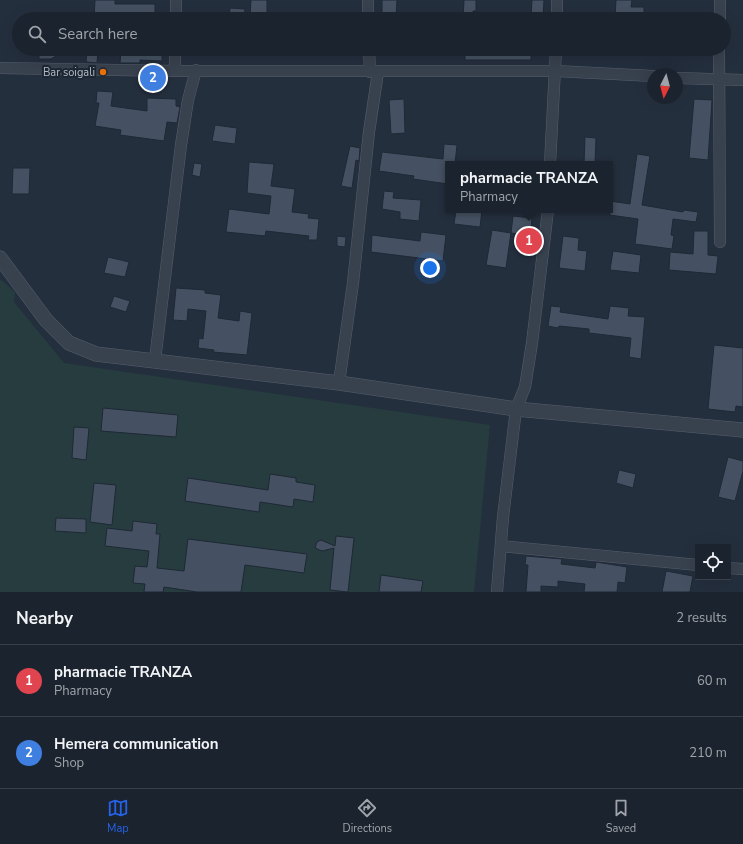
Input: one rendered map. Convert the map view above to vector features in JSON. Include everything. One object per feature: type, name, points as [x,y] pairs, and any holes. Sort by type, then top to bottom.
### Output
[{"type":"street","points":[[176,0],[176,12]]},
{"type":"street","points":[[368,0],[368,12]]},
{"type":"street","points":[[557,0],[557,12]]},
{"type":"street","points":[[720,0],[720,12]]},
{"type":"street","points":[[175,71],[176,56]]},
{"type":"street","points":[[339,383],[353,283],[369,132],[374,72],[371,56]]},
{"type":"street","points":[[550,161],[556,56]]},
{"type":"street","points":[[720,56],[720,242]]},
{"type":"street","points":[[0,68],[175,71],[556,71],[647,76]]},
{"type":"street","points":[[155,360],[181,145],[188,100],[196,70]]},
{"type":"street","points":[[683,78],[743,80]]},
{"type":"street","points":[[497,592],[516,409],[525,387],[532,343],[548,213]]},
{"type":"street","points":[[0,258],[46,320],[69,343],[96,354],[339,383],[516,409],[743,430]]},
{"type":"street","points":[[501,546],[695,565]]},
{"type":"street","points":[[731,568],[743,569]]},
{"type":"green space","points":[[0,279],[15,292],[14,302],[64,363],[490,425],[474,592],[0,592]]},
{"type":"building","points":[[95,0],[115,0],[115,4],[155,4],[155,12],[94,12]]},
{"type":"building","points":[[251,0],[267,0],[267,12],[250,12]]},
{"type":"building","points":[[382,0],[397,0],[396,12],[382,12]]},
{"type":"building","points":[[464,0],[476,0],[476,11],[463,12]]},
{"type":"building","points":[[532,0],[544,0],[543,12],[531,12]]},
{"type":"building","points":[[616,0],[632,0],[631,7],[644,7],[644,12],[615,12]]},
{"type":"building","points":[[230,8],[245,9],[245,12],[230,12]]},
{"type":"building","points":[[39,56],[56,56],[51,59],[39,59]]},
{"type":"building","points":[[86,56],[98,56],[97,63],[86,62]]},
{"type":"building","points":[[121,56],[162,56],[162,61],[140,60],[140,63],[120,63]]},
{"type":"building","points":[[465,56],[531,56],[531,60],[465,60]]},
{"type":"building","points":[[97,91],[113,92],[111,106],[147,111],[147,98],[176,99],[176,106],[180,107],[177,123],[167,122],[164,141],[120,135],[121,130],[95,126],[99,103],[96,103]]},
{"type":"building","points":[[404,99],[405,133],[391,134],[389,100]]},
{"type":"building","points":[[694,99],[712,100],[708,160],[689,158]]},
{"type":"building","points":[[215,125],[237,128],[235,144],[212,141]]},
{"type":"building","points":[[585,137],[596,138],[595,161],[584,161]]},
{"type":"building","points":[[444,144],[457,145],[455,161],[445,161],[445,184],[413,179],[414,176],[379,171],[382,152],[443,159]]},
{"type":"building","points":[[350,146],[360,148],[359,161],[356,160],[352,188],[341,186]]},
{"type":"building","points":[[637,154],[650,156],[642,205],[683,212],[684,210],[698,212],[696,222],[673,219],[671,235],[674,236],[672,249],[635,244],[638,219],[610,215],[610,213],[613,213],[613,201],[630,204]]},
{"type":"building","points":[[249,162],[274,164],[271,186],[295,189],[292,212],[309,214],[308,218],[319,219],[317,240],[308,240],[309,236],[266,231],[265,236],[226,232],[229,209],[269,214],[271,196],[247,193]]},
{"type":"building","points":[[194,163],[202,164],[200,177],[192,175]]},
{"type":"building","points":[[13,168],[30,168],[29,194],[12,194]]},
{"type":"building","points":[[384,191],[394,192],[393,198],[421,200],[419,221],[400,219],[400,212],[382,209]]},
{"type":"building","points":[[456,213],[482,213],[480,227],[454,224]]},
{"type":"building","points":[[513,216],[532,218],[531,231],[525,230],[525,235],[511,233]]},
{"type":"building","points":[[492,230],[511,233],[506,268],[486,265]]},
{"type":"building","points":[[694,231],[708,231],[708,255],[718,256],[716,274],[669,270],[670,252],[693,254]]},
{"type":"building","points":[[421,232],[446,235],[443,261],[371,252],[372,235],[420,241]]},
{"type":"building","points":[[337,236],[346,237],[345,247],[337,246]]},
{"type":"building","points":[[563,236],[579,238],[578,250],[587,251],[585,271],[559,268]]},
{"type":"building","points":[[613,251],[641,255],[639,273],[610,270]]},
{"type":"building","points":[[108,257],[129,262],[125,277],[104,273]]},
{"type":"building","points":[[176,288],[205,290],[205,293],[221,295],[218,318],[239,321],[240,311],[252,313],[247,355],[213,352],[214,350],[198,348],[199,338],[203,339],[206,311],[188,309],[187,321],[173,320]]},
{"type":"building","points":[[114,296],[130,301],[126,312],[110,307]]},
{"type":"building","points":[[551,306],[561,307],[560,312],[608,319],[610,306],[629,308],[628,316],[645,317],[641,359],[629,357],[631,338],[589,333],[589,329],[559,326],[558,328],[548,326]]},
{"type":"building","points":[[714,345],[743,348],[743,407],[736,406],[735,412],[708,409]]},
{"type":"building","points":[[103,408],[178,415],[176,437],[101,431]]},
{"type":"building","points":[[74,427],[89,428],[86,460],[72,458]]},
{"type":"building","points":[[728,457],[743,461],[743,471],[735,501],[718,497]]},
{"type":"building","points":[[619,470],[636,474],[633,488],[616,483]]},
{"type":"building","points":[[270,474],[296,478],[296,482],[315,485],[313,502],[294,499],[293,507],[260,502],[259,512],[185,501],[188,478],[268,490]]},
{"type":"building","points":[[94,483],[116,485],[112,525],[90,522]]},
{"type":"building","points":[[56,518],[86,519],[86,533],[55,531]]},
{"type":"building","points":[[133,521],[157,524],[156,534],[160,534],[157,568],[184,571],[188,539],[307,554],[304,573],[245,565],[241,592],[197,592],[164,587],[163,592],[144,592],[145,584],[133,583],[135,566],[147,567],[149,551],[105,546],[107,528],[132,531]]},
{"type":"building","points":[[336,536],[354,538],[348,592],[330,590],[334,548],[322,551],[315,548],[317,542],[321,540],[335,546]]},
{"type":"building","points":[[526,556],[562,559],[561,564],[595,568],[596,562],[627,567],[625,583],[618,582],[617,592],[584,592],[585,584],[558,581],[558,587],[541,586],[541,592],[526,592],[528,565],[525,565]]},
{"type":"building","points":[[666,571],[693,576],[690,592],[662,592]]},
{"type":"building","points":[[381,575],[423,581],[421,592],[379,592]]},
{"type":"place","name":"Bar soigali","points":[[103,72]]},
{"type":"place","name":"Hemera communication","points":[[153,78]]},
{"type":"place","name":"pharmacie TRANZA","points":[[529,241]]}]
